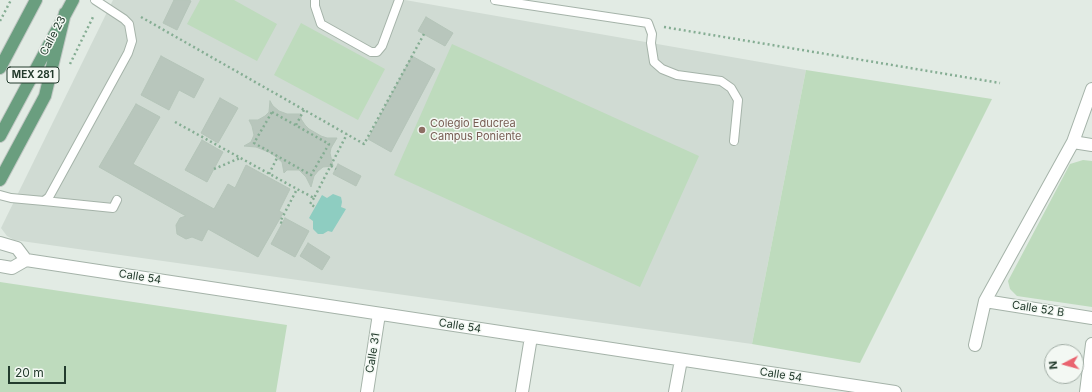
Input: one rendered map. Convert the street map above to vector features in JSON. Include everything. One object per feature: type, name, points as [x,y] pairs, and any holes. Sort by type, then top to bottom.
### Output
[{"type":"main road","name":"MEX 281","points":[[0,68],[36,0]]},
{"type":"main road","name":"Calle 23","points":[[0,136],[73,0]]},
{"type":"main road","points":[[0,180],[45,96],[65,13]]},
{"type":"street","points":[[975,345],[985,301],[1073,142],[1092,89]]},
{"type":"street","points":[[1073,142],[1092,145]]},
{"type":"street","points":[[0,244],[17,248],[26,260],[12,268],[0,266]]},
{"type":"street","name":"Calle 54","points":[[26,260],[681,360],[831,387],[894,392]]},
{"type":"street","name":"Calle 52 B","points":[[985,301],[1092,318]]},
{"type":"street","name":"Calle 31","points":[[367,392],[379,314]]},
{"type":"street","points":[[522,392],[531,337]]},
{"type":"street","points":[[1086,392],[1092,344]]},
{"type":"street","points":[[675,392],[681,360]]},
{"type":"lane","points":[[44,201],[49,197],[60,178],[128,53],[132,42],[129,24],[124,19],[95,0]]},
{"type":"lane","points":[[314,0],[321,24],[371,52],[379,50],[382,46],[399,0]]},
{"type":"lane","points":[[495,0],[648,23],[652,34],[651,43],[654,62],[662,69],[677,75],[721,82],[730,88],[738,100],[734,141]]},
{"type":"lane","points":[[0,195],[11,198],[113,208],[117,200]]},
{"type":"path","points":[[0,21],[11,0]]},
{"type":"path","points":[[140,16],[364,144],[424,34]]},
{"type":"path","points":[[648,23],[1000,83]]},
{"type":"path","points":[[296,125],[304,110]]},
{"type":"path","points":[[272,112],[329,144],[311,175],[278,156],[254,143],[272,112]]},
{"type":"path","points":[[175,122],[314,198]]},
{"type":"path","points":[[315,207],[310,204],[347,134]]},
{"type":"path","points":[[269,174],[278,156]]},
{"type":"path","points":[[214,169],[240,158]]},
{"type":"path","points":[[330,166],[336,169]]},
{"type":"path","points":[[282,224],[280,222],[297,189]]},
{"type":"shaded area","name":"Colegio Educrea Campus Poniente","points":[[113,0],[405,0],[806,70],[752,344],[14,240],[7,236],[1,228]]},
{"type":"green space","points":[[200,0],[234,0],[277,24],[257,61],[187,24]]},
{"type":"green space","points":[[301,23],[385,69],[358,120],[274,75]]},
{"type":"green space","points":[[452,44],[699,156],[640,287],[394,175]]},
{"type":"green space","points":[[806,70],[992,99],[860,363],[752,344]]},
{"type":"green space","points":[[1083,160],[1092,161],[1092,307],[1017,296],[1010,289],[1008,281],[1070,164]]},
{"type":"green space","points":[[0,282],[287,325],[276,392],[0,392]]},
{"type":"water","points":[[333,194],[341,197],[341,207],[346,209],[332,232],[328,231],[323,234],[318,234],[313,229],[313,221],[309,218],[322,195],[327,198]]},
{"type":"building","points":[[174,0],[191,1],[177,30],[163,23]]},
{"type":"building","points":[[426,17],[453,33],[445,46],[418,31]]},
{"type":"building","points":[[161,56],[204,79],[194,98],[179,90],[169,110],[141,95]]},
{"type":"building","points":[[412,56],[435,69],[391,152],[368,139]]},
{"type":"building","points":[[220,98],[238,108],[218,143],[201,133]]},
{"type":"building","points":[[270,101],[279,111],[287,114],[301,114],[301,119],[305,125],[321,136],[327,138],[337,138],[331,148],[330,153],[333,166],[323,167],[318,171],[314,176],[311,187],[306,177],[299,170],[287,170],[284,173],[282,162],[271,153],[256,147],[244,146],[251,142],[254,135],[249,120],[258,120],[265,116],[269,112]]},
{"type":"building","points":[[136,104],[160,117],[133,164],[214,209],[228,184],[235,188],[246,165],[290,189],[279,211],[283,213],[258,257],[208,229],[202,241],[192,237],[186,239],[177,234],[176,225],[180,218],[186,216],[99,167]]},
{"type":"building","points":[[202,140],[223,152],[207,182],[185,170]]},
{"type":"building","points":[[338,164],[361,176],[356,186],[333,174]]},
{"type":"building","points":[[285,218],[309,231],[295,257],[271,244]]},
{"type":"building","points":[[308,243],[330,257],[322,270],[300,256]]},
{"type":"place","name":"Colegio Educrea Campus Poniente","points":[[422,130]]}]
